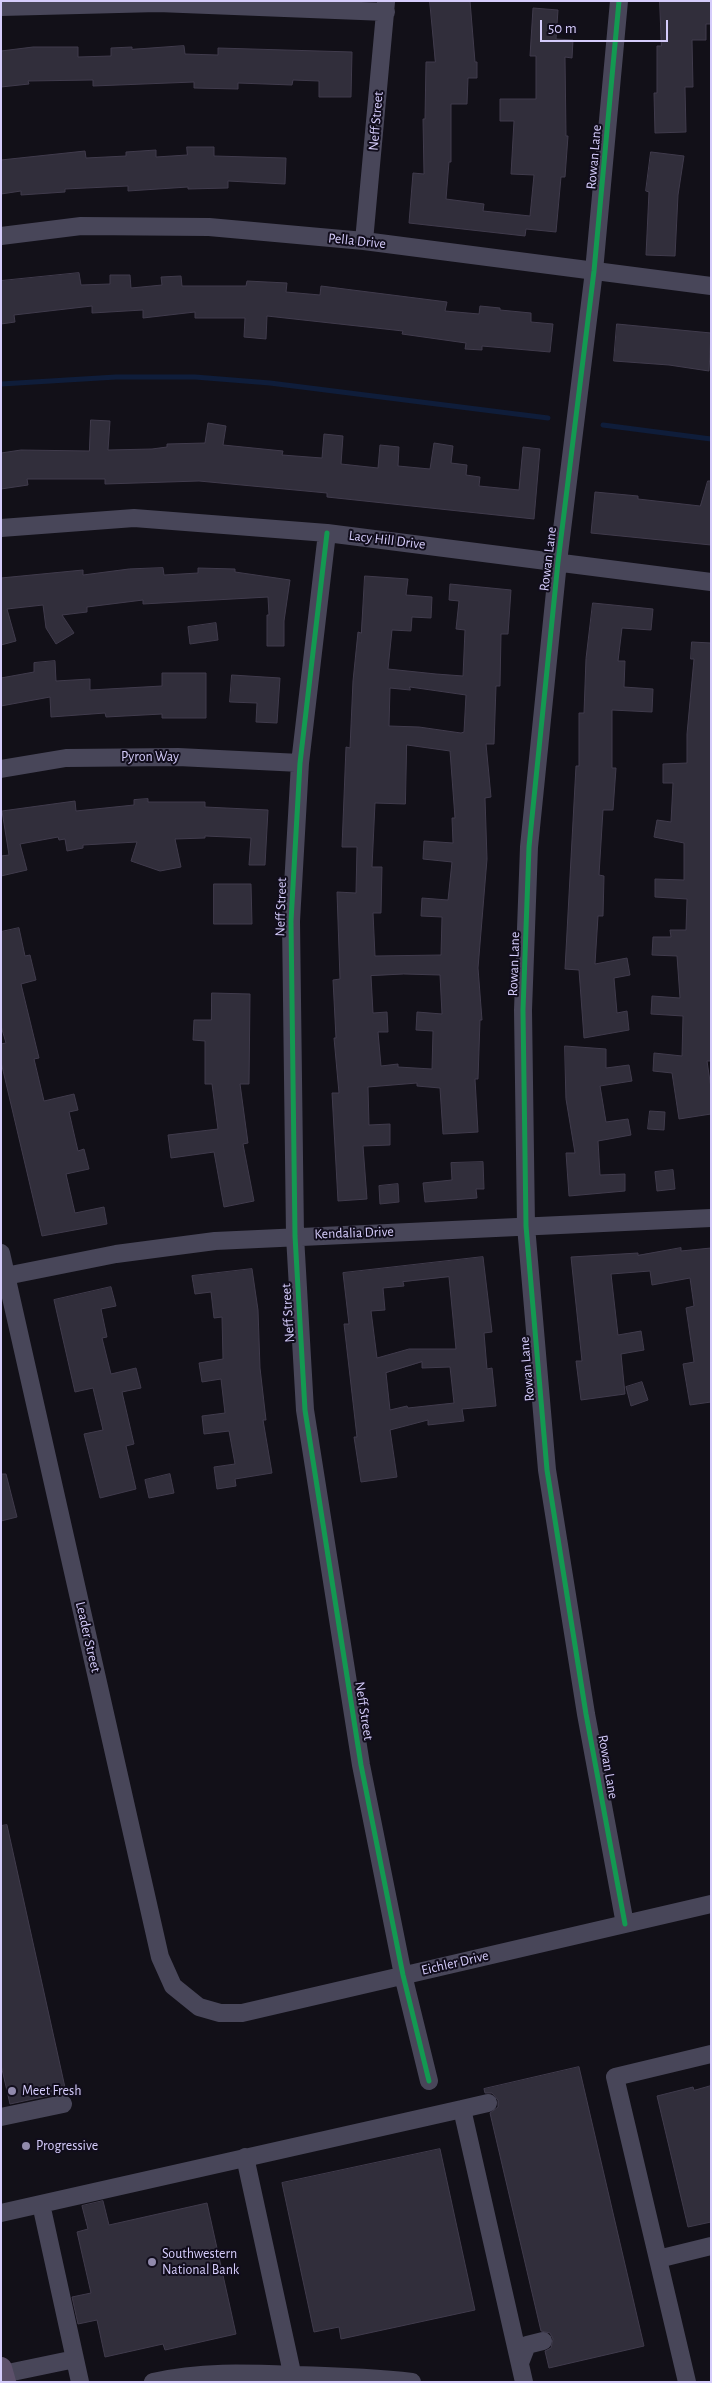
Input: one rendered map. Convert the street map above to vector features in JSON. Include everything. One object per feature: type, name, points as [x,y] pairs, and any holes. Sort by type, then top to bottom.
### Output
[{"type":"street","name":"Rowan Lane","points":[[619,1],[594,271],[558,562],[529,847],[523,1010],[526,1226],[547,1470],[586,1714],[625,1924]]},
{"type":"street","points":[[1,7],[158,2],[386,7]]},
{"type":"street","name":"Neff Street","points":[[364,241],[386,7]]},
{"type":"street","name":"Pella Drive","points":[[1,236],[81,226],[209,227],[364,241],[711,286]]},
{"type":"street","name":"Lacy Hill Drive","points":[[1,528],[134,518],[327,534],[711,582]]},
{"type":"street","name":"Neff Street","points":[[327,534],[300,763],[291,921],[295,1236],[305,1410],[361,1764],[403,1975],[429,2081]]},
{"type":"street","name":"Pyron Way","points":[[1,769],[75,758],[178,756],[300,763]]},
{"type":"street","name":"Kendalia Drive","points":[[4,1277],[73,1261],[156,1247],[295,1236],[711,1218]]},
{"type":"street","name":"Leader Street","points":[[1,1253],[4,1277],[160,1957],[173,1986],[199,2007]]},
{"type":"street","name":"Eichler Drive","points":[[199,2007],[220,2013],[242,2013],[711,1904]]},
{"type":"street","points":[[686,2382],[615,2077],[711,2054]]},
{"type":"street","points":[[1,2213],[488,2103]]},
{"type":"street","points":[[1,2117],[63,2104]]},
{"type":"street","points":[[462,2109],[524,2382]]},
{"type":"street","points":[[245,2157],[294,2378]]},
{"type":"street","points":[[41,2204],[80,2382]]},
{"type":"street","points":[[658,2259],[711,2246]]},
{"type":"street","points":[[520,2363],[527,2345],[543,2341]]},
{"type":"street","points":[[3,2374],[75,2359]]},
{"type":"street","points":[[153,2382],[176,2376],[221,2372],[294,2378],[412,2382]]},
{"type":"building","points":[[430,1],[470,1],[475,62],[477,62],[477,78],[468,78],[467,104],[451,104],[451,162],[449,162],[446,199],[484,204],[483,211],[530,216],[534,175],[511,174],[514,121],[500,121],[500,99],[536,99],[536,56],[530,56],[533,8],[558,10],[556,39],[573,40],[572,58],[565,57],[566,136],[568,136],[565,177],[561,177],[556,232],[526,229],[525,236],[409,223],[413,173],[424,174],[423,119],[425,119],[426,62],[435,62]]},
{"type":"building","points":[[660,1],[711,1],[711,24],[706,24],[706,40],[692,40],[693,87],[685,87],[686,132],[655,133],[654,93],[657,93],[657,46],[661,46]]},
{"type":"building","points":[[184,46],[185,54],[218,55],[218,48],[352,52],[351,97],[319,97],[319,81],[293,80],[292,85],[238,83],[238,89],[194,88],[194,82],[93,86],[93,80],[28,81],[29,84],[1,87],[1,51],[33,47],[78,47],[78,57],[111,56],[111,48],[132,47],[132,49]]},
{"type":"building","points":[[187,147],[214,147],[214,156],[286,158],[285,184],[228,181],[228,188],[188,189],[188,187],[128,191],[128,186],[65,189],[65,192],[21,195],[21,191],[1,194],[1,160],[85,151],[86,158],[126,156],[126,152],[156,150],[156,157],[187,155]]},
{"type":"building","points":[[651,152],[684,156],[678,195],[675,256],[646,255],[649,192],[646,191]]},
{"type":"building","points":[[79,273],[81,285],[110,284],[110,275],[130,275],[131,288],[162,285],[161,277],[181,276],[182,286],[246,286],[247,281],[287,283],[286,292],[320,295],[321,286],[447,302],[445,311],[479,314],[480,306],[531,313],[531,322],[553,324],[550,352],[482,346],[482,350],[465,349],[466,343],[402,334],[403,331],[267,316],[266,339],[244,337],[245,318],[195,318],[195,312],[143,318],[143,310],[92,313],[92,306],[14,315],[15,322],[1,324],[1,281]]},
{"type":"building","points":[[617,324],[711,333],[709,371],[669,365],[614,361]]},
{"type":"building","points":[[91,420],[110,421],[108,450],[152,449],[167,447],[167,444],[205,443],[208,423],[226,426],[223,445],[283,451],[282,455],[322,458],[324,434],[343,436],[341,464],[378,468],[380,445],[399,447],[398,466],[430,469],[434,443],[453,446],[451,463],[467,465],[466,475],[480,477],[479,486],[519,490],[523,447],[540,449],[534,519],[327,497],[327,493],[199,481],[105,484],[105,479],[27,479],[28,485],[1,489],[1,453],[21,450],[89,451]]},
{"type":"building","points":[[708,481],[711,481],[711,545],[591,533],[595,492],[638,496],[638,499],[700,506]]},
{"type":"building","points":[[163,568],[164,575],[198,573],[198,568],[235,569],[235,572],[290,580],[284,621],[284,646],[267,646],[268,597],[143,604],[143,600],[87,607],[87,612],[62,615],[74,633],[56,644],[46,628],[43,605],[7,609],[16,641],[1,645],[1,578],[83,570],[83,575],[129,569]]},
{"type":"building","points":[[365,576],[408,579],[406,595],[432,597],[431,618],[412,617],[411,631],[392,630],[388,669],[463,676],[465,630],[456,629],[459,601],[449,600],[450,584],[511,590],[508,634],[501,634],[500,686],[496,686],[494,744],[486,744],[491,797],[485,798],[487,859],[478,968],[482,1020],[480,1020],[478,1079],[475,1079],[478,1132],[443,1134],[440,1088],[417,1086],[417,1083],[368,1087],[369,1125],[390,1124],[390,1145],[363,1146],[367,1199],[338,1201],[332,1093],[339,1093],[334,1038],[336,1038],[333,980],[340,979],[337,892],[356,893],[357,847],[342,847],[346,747],[350,748],[353,681],[358,632],[361,633]],"holes":[[[410,687],[466,695],[464,732],[389,726],[390,688],[410,690]],[[407,745],[450,751],[455,818],[452,818],[453,843],[424,841],[423,859],[452,862],[448,900],[422,898],[421,916],[442,917],[441,955],[375,956],[373,913],[381,913],[382,867],[372,867],[375,803],[405,804]],[[404,974],[440,975],[442,1014],[417,1012],[416,1030],[433,1031],[432,1069],[398,1067],[398,1064],[381,1066],[378,1032],[388,1032],[387,1012],[373,1013],[371,976]]]},
{"type":"building","points":[[593,603],[653,609],[651,630],[622,628],[618,661],[625,661],[624,687],[653,689],[652,712],[612,710],[612,768],[616,768],[613,810],[603,810],[599,875],[604,876],[603,916],[598,916],[595,964],[627,958],[630,975],[614,978],[617,1013],[627,1011],[629,1030],[584,1038],[579,970],[565,969],[576,766],[579,766],[579,713],[584,713],[586,659]]},
{"type":"building","points":[[216,623],[218,640],[190,644],[188,627]]},
{"type":"building","points":[[692,642],[711,643],[711,1061],[707,1061],[711,1088],[711,1114],[679,1119],[672,1073],[653,1071],[654,1053],[682,1056],[683,1016],[651,1014],[652,996],[680,998],[677,956],[652,955],[653,937],[671,937],[670,930],[686,930],[687,899],[655,897],[655,879],[684,880],[684,843],[654,837],[657,820],[671,822],[673,783],[663,783],[663,764],[687,763],[687,734],[694,659],[691,659]]},
{"type":"building","points":[[55,661],[56,681],[90,679],[90,690],[162,686],[162,673],[206,673],[206,718],[162,718],[162,714],[106,717],[105,713],[51,717],[50,697],[1,706],[1,678],[34,672],[34,663]]},
{"type":"building","points":[[232,675],[280,678],[277,723],[256,722],[257,703],[230,702]]},
{"type":"building","points":[[148,799],[148,802],[205,802],[205,807],[268,810],[265,865],[249,865],[251,838],[205,836],[205,838],[175,839],[181,867],[160,871],[131,861],[137,842],[83,845],[83,848],[67,851],[65,839],[59,840],[58,837],[20,844],[27,870],[1,876],[1,856],[9,855],[2,811],[75,801],[76,811],[134,805],[134,800]]},
{"type":"building","points":[[214,884],[251,884],[252,924],[214,924]]},
{"type":"building","points":[[19,928],[25,956],[30,955],[36,980],[21,984],[39,1058],[34,1059],[44,1101],[74,1094],[78,1110],[69,1112],[78,1151],[84,1149],[89,1169],[66,1174],[75,1213],[104,1207],[107,1224],[42,1236],[1,1062],[1,1044],[6,1043],[1,1026],[1,932]]},
{"type":"building","points":[[212,993],[250,994],[249,1084],[240,1084],[248,1143],[243,1144],[254,1201],[224,1207],[214,1152],[171,1158],[168,1135],[218,1129],[212,1084],[205,1084],[205,1041],[193,1040],[194,1020],[211,1020]]},
{"type":"building","points":[[565,1046],[606,1049],[606,1068],[629,1065],[632,1081],[600,1086],[606,1122],[628,1119],[631,1135],[598,1141],[600,1175],[625,1174],[625,1191],[569,1196],[566,1153],[575,1153],[566,1099]]},
{"type":"building","points":[[650,1111],[665,1112],[664,1130],[648,1129]]},
{"type":"building","points":[[483,1162],[484,1189],[476,1189],[477,1198],[425,1202],[423,1183],[452,1180],[451,1163]]},
{"type":"building","points":[[673,1170],[675,1189],[657,1191],[655,1172]]},
{"type":"building","points":[[398,1184],[399,1202],[380,1204],[379,1186]]},
{"type":"building","points":[[681,1248],[681,1251],[711,1248],[711,1402],[690,1405],[683,1364],[694,1362],[686,1308],[694,1306],[690,1278],[652,1285],[650,1271],[611,1274],[618,1335],[641,1331],[644,1350],[621,1354],[625,1394],[581,1400],[576,1361],[582,1361],[571,1257],[638,1253],[638,1255]]},
{"type":"building","points":[[483,1257],[492,1332],[484,1333],[487,1369],[492,1368],[496,1406],[462,1409],[464,1421],[428,1425],[428,1420],[390,1430],[397,1477],[361,1482],[354,1437],[357,1437],[344,1324],[349,1324],[343,1273]],"holes":[[[449,1277],[456,1349],[409,1349],[377,1358],[371,1311],[385,1310],[383,1288],[404,1286],[403,1282]],[[422,1362],[422,1368],[450,1367],[454,1403],[408,1408],[407,1406],[390,1410],[386,1373]]]},
{"type":"building","points":[[252,1269],[258,1310],[260,1368],[266,1420],[263,1420],[272,1473],[235,1479],[236,1486],[217,1489],[214,1467],[235,1464],[229,1431],[204,1434],[202,1416],[225,1413],[221,1379],[202,1382],[199,1363],[223,1359],[222,1317],[214,1318],[211,1292],[195,1294],[192,1276]]},
{"type":"building","points":[[111,1287],[116,1306],[101,1309],[107,1337],[102,1338],[111,1374],[136,1368],[141,1388],[122,1392],[134,1444],[126,1446],[136,1489],[100,1498],[84,1434],[103,1430],[93,1388],[75,1392],[54,1300]]},
{"type":"building","points":[[642,1382],[648,1400],[631,1406],[626,1387]]},
{"type":"building","points":[[1,1474],[6,1474],[17,1517],[1,1521]]},
{"type":"building","points":[[170,1474],[174,1493],[149,1498],[145,1480]]},
{"type":"building","points":[[7,1825],[66,2092],[10,2104],[1,2065],[1,1826]]},
{"type":"building","points":[[579,2067],[644,2346],[549,2368],[545,2351],[551,2348],[553,2339],[550,2333],[541,2331],[490,2113],[498,2107],[498,2100],[492,2093],[485,2093],[484,2089]]},
{"type":"building","points":[[711,2086],[711,2222],[688,2227],[657,2096],[693,2087],[694,2090]]},
{"type":"building","points":[[440,2149],[475,2310],[341,2339],[339,2327],[314,2332],[282,2183]]},
{"type":"building","name":"Southwestern National Bank","points":[[103,2201],[109,2225],[207,2203],[236,2334],[165,2350],[163,2344],[105,2357],[97,2320],[78,2324],[72,2297],[91,2293],[77,2232],[88,2229],[82,2206]]},
{"type":"waterway","points":[[1,384],[116,377],[195,377],[270,383],[548,418]]},
{"type":"waterway","points":[[603,425],[711,439]]},
{"type":"cycle path","points":[[619,1],[594,271],[558,562],[529,847],[523,1010],[526,1226],[547,1470],[586,1714],[625,1924]]},
{"type":"cycle path","points":[[327,533],[300,763],[291,921],[295,1236],[305,1410],[361,1765],[403,1975],[429,2081]]},
{"type":"place","name":"Meet Fresh","points":[[12,2091]]},
{"type":"place","name":"Progressive","points":[[26,2146]]},
{"type":"place","name":"Southwestern National Bank","points":[[152,2262]]}]
